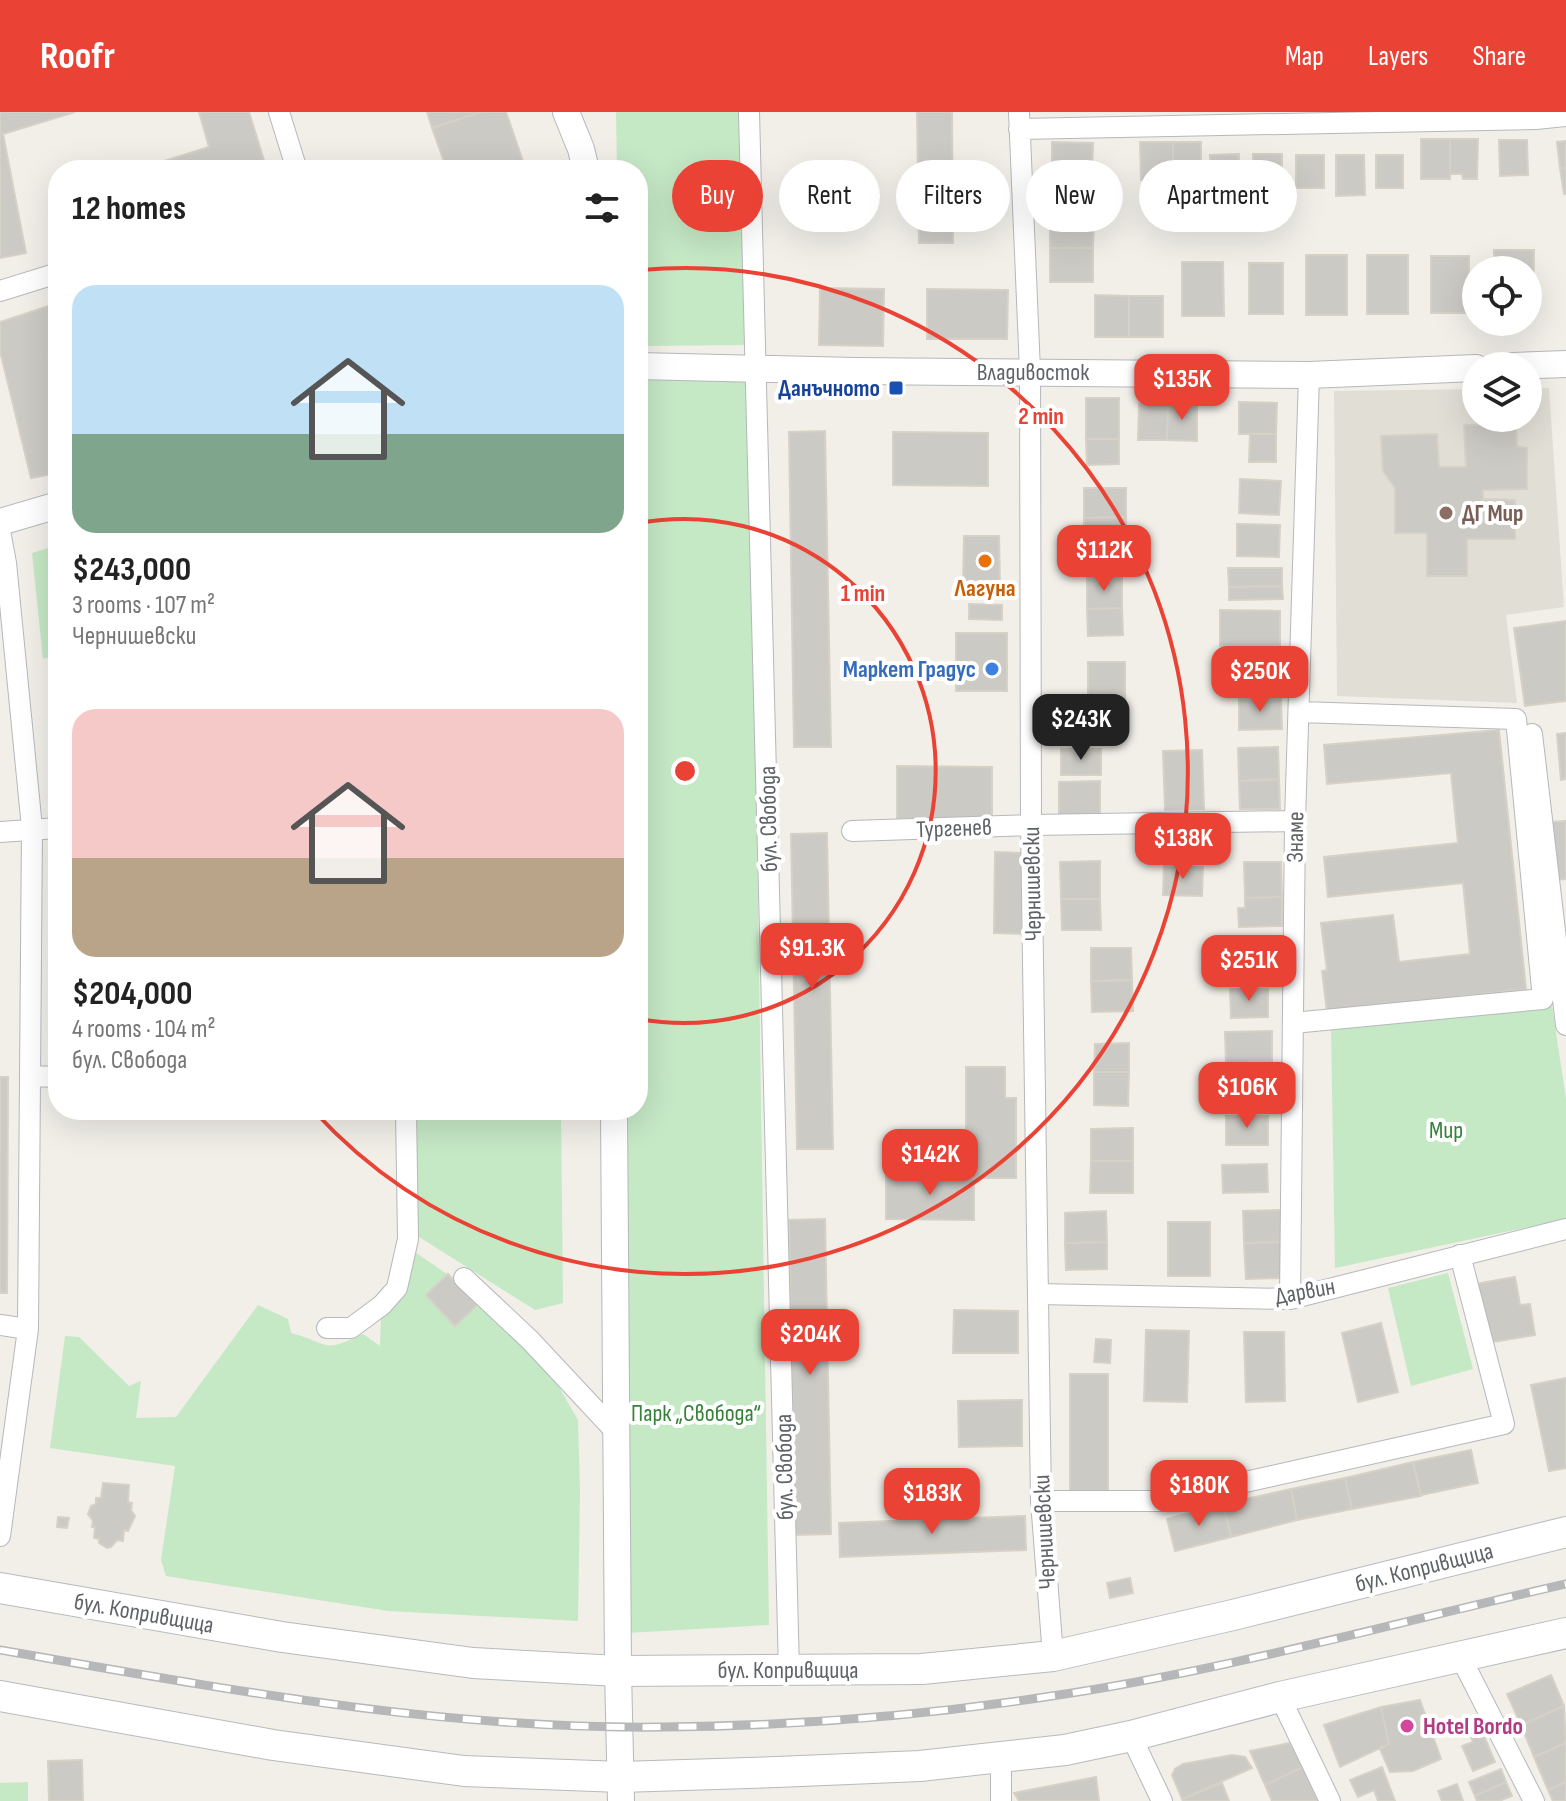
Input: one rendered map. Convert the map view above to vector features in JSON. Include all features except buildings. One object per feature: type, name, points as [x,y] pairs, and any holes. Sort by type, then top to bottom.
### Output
[{"type":"main road","name":"бул. Копривщица","points":[[0,1588],[282,1637],[473,1663],[618,1671],[922,1669],[1053,1656],[1233,1615],[1566,1532]]},
{"type":"main road","points":[[0,1696],[359,1759],[621,1789],[920,1766],[1065,1750],[1280,1697],[1566,1633]]},
{"type":"street","points":[[279,112],[294,160]]},
{"type":"street","points":[[566,112],[584,160]]},
{"type":"street","name":"бул. Свобода","points":[[749,112],[789,1671]]},
{"type":"street","points":[[1019,120],[1536,119],[1566,116]]},
{"type":"street","name":"Чернишевски","points":[[1019,120],[1030,371],[1031,825],[1041,1501],[1053,1656]]},
{"type":"street","points":[[0,291],[48,276]]},
{"type":"street","points":[[1542,365],[1566,364]]},
{"type":"street","name":"Владивосток","points":[[648,366],[1309,375],[1462,369]]},
{"type":"street","name":"Знаме","points":[[1290,1299],[1295,821],[1309,375]]},
{"type":"street","points":[[0,522],[48,508]]},
{"type":"street","points":[[0,531],[6,563],[32,828],[28,1329],[0,1536]]},
{"type":"street","points":[[1293,1023],[1543,999],[1516,719],[1300,712]]},
{"type":"street","points":[[1532,734],[1566,1025]]},
{"type":"street","name":"Тургенев","points":[[852,831],[1295,821]]},
{"type":"street","points":[[0,832],[48,828]]},
{"type":"street","points":[[30,1076],[48,1077]]},
{"type":"street","points":[[327,1328],[351,1328],[382,1305],[397,1288],[408,1239],[406,1120]]},
{"type":"street","points":[[614,1120],[621,1789]]},
{"type":"street","name":"Дарвин","points":[[1038,1294],[1290,1299],[1566,1229]]},
{"type":"street","points":[[1041,1501],[1161,1501],[1504,1424],[1460,1255]]},
{"type":"street","points":[[464,1278],[530,1340],[616,1432]]},
{"type":"street","points":[[0,1325],[28,1329]]},
{"type":"street","points":[[1460,1656],[1534,1801]]},
{"type":"street","points":[[1280,1697],[1330,1801]]},
{"type":"street","points":[[1131,1736],[1162,1801]]},
{"type":"street","points":[[1001,1758],[1001,1801]]},
{"type":"shaded area","name":"ДГ Мир","points":[[1542,388],[1549,388],[1564,607],[1506,615],[1517,703],[1337,696],[1334,391],[1462,389],[1462,432],[1542,432]]},
{"type":"green space","points":[[616,112],[742,112],[743,160],[672,160],[672,232],[744,232],[746,345],[648,345],[648,160],[617,160]]},
{"type":"green space","name":"Парк „Свобода“","points":[[750,377],[769,1625],[627,1633],[626,1120],[648,1120],[648,378]]},
{"type":"green space","points":[[48,548],[48,657],[43,659],[32,553]]},
{"type":"green space","name":"Мир","points":[[1552,1006],[1566,1099],[1566,1219],[1335,1268],[1331,1028]]},
{"type":"green space","points":[[416,1120],[561,1120],[563,1303],[535,1310],[416,1235]]},
{"type":"green space","points":[[415,1252],[460,1283],[549,1370],[578,1420],[578,1621],[388,1611],[166,1576],[161,1560],[175,1466],[50,1448],[65,1336],[79,1337],[129,1386],[141,1381],[136,1418],[176,1417],[258,1305],[288,1319],[291,1333],[327,1345],[340,1344],[363,1334],[380,1346],[381,1319],[400,1292]]},
{"type":"green space","points":[[1448,1273],[1473,1369],[1411,1386],[1388,1288]]},
{"type":"green space","points":[[28,1782],[28,1801],[0,1801],[0,1783]]},
{"type":"railway","points":[[0,1650],[248,1692],[413,1714],[580,1726],[759,1725],[950,1710],[1111,1687],[1242,1661],[1566,1584]]},
{"type":"place","name":"Данъчното","points":[[896,388]]},
{"type":"place","name":"ДГ Мир","points":[[1446,513]]},
{"type":"place","name":"Лагуна","points":[[985,561]]},
{"type":"place","name":"Маркет Градус","points":[[992,669]]},
{"type":"place","name":"Hotel Bordo","points":[[1407,1726]]}]
